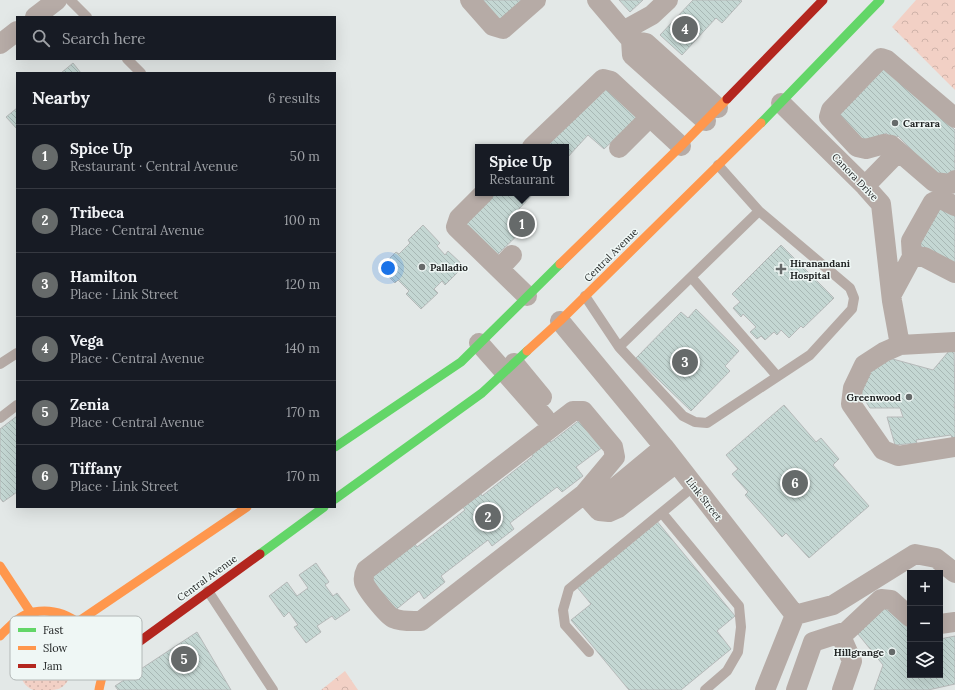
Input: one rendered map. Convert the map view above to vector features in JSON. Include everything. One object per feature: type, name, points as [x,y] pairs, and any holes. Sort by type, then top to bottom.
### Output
[{"type":"main road","points":[[336,446],[461,362],[712,115],[823,0]]},
{"type":"main road","name":"Central Avenue","points":[[336,498],[482,393],[560,321],[781,103],[880,0]]},
{"type":"main road","points":[[86,616],[246,508]]},
{"type":"main road","name":"Central Avenue","points":[[142,639],[323,508]]},
{"type":"main road","points":[[0,566],[31,613]]},
{"type":"main road","points":[[24,616],[43,611],[55,612],[70,616]]},
{"type":"main road","points":[[1,632],[10,624]]},
{"type":"main road","points":[[99,690],[102,680]]},
{"type":"street","points":[[36,16],[57,0]]},
{"type":"street","points":[[470,0],[493,26],[503,29],[536,0]]},
{"type":"street","points":[[597,0],[627,36],[632,55],[712,115]]},
{"type":"street","points":[[627,36],[668,0]]},
{"type":"street","points":[[0,44],[16,32]]},
{"type":"street","points":[[955,118],[888,60],[880,58],[831,110],[829,117],[857,147],[866,149],[884,144],[891,145],[934,182],[951,184],[955,180]]},
{"type":"street","points":[[535,144],[603,79],[611,81],[681,146]]},
{"type":"street","name":"Canora Drive","points":[[781,103],[882,204],[892,294],[900,345]]},
{"type":"street","points":[[619,148],[650,117]]},
{"type":"street","points":[[865,186],[898,152]]},
{"type":"street","points":[[481,196],[459,218],[456,227],[505,262],[527,296]]},
{"type":"street","points":[[892,294],[912,257],[911,241],[933,202],[941,199],[955,206]]},
{"type":"street","points":[[912,257],[924,257],[955,273]]},
{"type":"street","name":"Link Street","points":[[560,321],[670,455],[795,615]]},
{"type":"street","points":[[955,342],[900,345],[884,352],[864,364],[853,388],[852,404],[883,450],[898,456],[955,448]]},
{"type":"street","points":[[479,344],[509,368],[550,415]]},
{"type":"street","points":[[589,499],[615,457],[613,447],[583,411],[573,411],[366,570],[364,575],[364,583],[385,612],[393,618],[405,621],[422,621],[589,499],[670,455]]},
{"type":"street","points":[[765,690],[795,615],[834,605],[915,554],[936,558],[955,573]]},
{"type":"street","points":[[796,690],[813,642],[847,631],[881,599],[891,600],[907,614]]},
{"type":"street","points":[[943,624],[955,622]]},
{"type":"street","points":[[840,634],[852,661],[842,690]]},
{"type":"lane","points":[[70,0],[85,16]]},
{"type":"lane","points":[[128,60],[140,72]]},
{"type":"lane","points":[[585,296],[618,348],[683,416],[695,422],[708,423],[810,355],[852,309],[854,298],[850,288],[759,211],[718,165]]},
{"type":"lane","points":[[618,348],[759,211]]},
{"type":"lane","points":[[691,277],[778,376]]},
{"type":"lane","points":[[0,364],[16,354]]},
{"type":"lane","points":[[0,418],[16,406]]},
{"type":"lane","points":[[589,652],[565,625],[563,610],[569,589],[694,486]]},
{"type":"lane","points":[[662,513],[739,606],[742,627],[738,652],[727,671],[705,690]]},
{"type":"lane","points":[[208,591],[272,690]]},
{"type":"green space","points":[[916,0],[955,0],[955,90],[892,27]]},
{"type":"green space","points":[[345,671],[358,690],[321,690]]},
{"type":"green space","points":[[23,680],[68,680],[59,689],[52,690],[33,690],[27,687]]},
{"type":"building","points":[[479,0],[528,0],[501,21]]},
{"type":"building","points":[[619,0],[643,0],[630,12]]},
{"type":"building","points":[[693,0],[742,1],[722,23],[716,18],[682,55],[660,35]]},
{"type":"building","points":[[73,63],[80,72],[62,72]]},
{"type":"building","name":"Carrara","points":[[882,64],[955,130],[955,176],[940,179],[898,136],[893,140],[886,133],[864,146],[836,116]]},
{"type":"building","points":[[605,84],[637,118],[604,149],[588,135],[569,156],[569,144],[545,144]]},
{"type":"building","points":[[16,109],[16,128],[6,117]]},
{"type":"building","points":[[492,196],[531,196],[518,210],[531,222],[495,257],[463,224]]},
{"type":"building","points":[[938,202],[955,211],[955,265],[915,243]]},
{"type":"building","name":"Palladio","points":[[423,225],[440,243],[437,246],[445,255],[448,251],[464,266],[445,285],[442,281],[434,289],[438,293],[421,309],[406,294],[409,291],[398,280],[395,283],[380,268],[396,252],[399,254],[410,243],[408,240]]},
{"type":"building","name":"Hiranandani Hospital","points":[[781,245],[834,298],[803,328],[801,326],[789,338],[781,330],[777,335],[774,332],[765,340],[761,336],[757,339],[750,332],[756,327],[743,314],[741,317],[733,308],[740,302],[732,294]]},
{"type":"building","points":[[696,309],[739,351],[725,366],[730,371],[691,411],[636,358],[681,312],[688,318]]},
{"type":"building","name":"Greenwood","points":[[954,345],[955,437],[952,438],[951,435],[916,440],[917,443],[895,445],[887,417],[903,417],[900,408],[870,408],[859,391],[876,363],[889,358],[933,370]]},
{"type":"building","points":[[784,405],[816,442],[821,438],[839,459],[833,465],[869,506],[809,558],[786,533],[782,537],[745,495],[748,492],[732,474],[738,469],[726,455]]},
{"type":"building","points":[[16,417],[16,493],[3,502],[0,498],[0,429]]},
{"type":"building","points":[[581,419],[603,447],[576,467],[583,476],[562,492],[557,487],[510,523],[514,529],[492,546],[488,540],[441,576],[445,582],[424,599],[419,591],[393,612],[367,581],[415,544],[417,547],[465,510],[462,506],[480,492],[482,496],[533,456],[531,453],[549,439],[551,442]]},
{"type":"building","points":[[656,520],[735,616],[717,631],[731,649],[681,690],[629,690],[571,620],[591,604],[576,586]]},
{"type":"building","points":[[316,563],[329,582],[325,585],[333,596],[337,593],[350,610],[335,620],[332,616],[317,626],[321,632],[306,643],[294,627],[298,625],[289,612],[284,617],[269,596],[287,582],[297,596],[308,588],[299,575]]},
{"type":"building","name":"Hillgrange","points":[[888,603],[907,625],[907,678],[943,678],[943,638],[955,636],[955,684],[928,690],[874,690],[883,665],[858,634]]},
{"type":"building","points":[[197,632],[231,690],[118,690],[115,686],[124,680],[142,680],[142,668]]},
{"type":"traffic: fast","points":[[761,123],[880,0]]},
{"type":"traffic: fast","points":[[336,446],[461,362],[560,264]]},
{"type":"traffic: fast","points":[[336,498],[482,393],[527,351]]},
{"type":"traffic: fast","points":[[260,554],[323,508]]},
{"type":"traffic: slow","points":[[560,264],[727,99]]},
{"type":"traffic: slow","points":[[527,351],[560,321],[761,123]]},
{"type":"traffic: slow","points":[[86,616],[246,508]]},
{"type":"traffic: slow","points":[[0,566],[31,613]]},
{"type":"traffic: slow","points":[[24,616],[29,613],[47,611],[66,616]]},
{"type":"traffic: slow","points":[[0,636],[10,626]]},
{"type":"traffic: slow","points":[[99,690],[101,680]]},
{"type":"traffic: jam","points":[[727,99],[823,0]]},
{"type":"traffic: jam","points":[[142,640],[260,554]]},
{"type":"place","name":"Vega","points":[[685,29]]},
{"type":"place","name":"Carrara","points":[[895,123]]},
{"type":"place","name":"Spice Up","points":[[522,224]]},
{"type":"place","name":"Palladio","points":[[422,267]]},
{"type":"place","name":"Hiranandani Hospital","points":[[781,269]]},
{"type":"place","name":"Hamilton","points":[[685,362]]},
{"type":"place","name":"Greenwood","points":[[909,397]]},
{"type":"place","name":"Tiffany","points":[[795,483]]},
{"type":"place","name":"Tribeca","points":[[488,517]]},
{"type":"place","name":"Hillgrange","points":[[892,652]]},
{"type":"place","name":"Zenia","points":[[184,659]]}]
